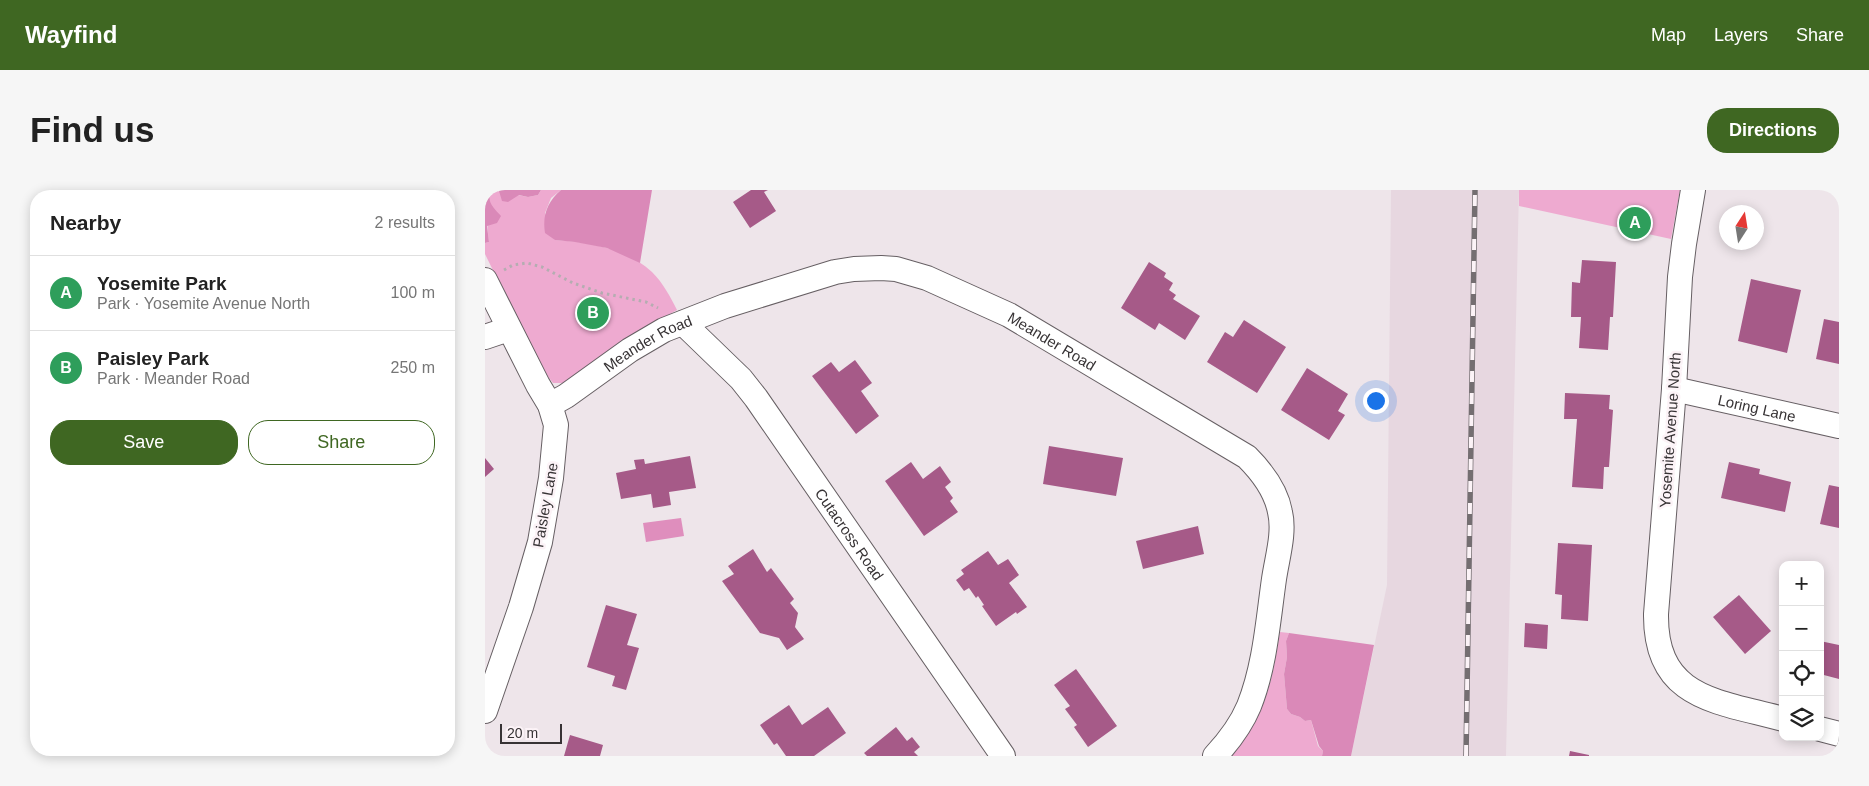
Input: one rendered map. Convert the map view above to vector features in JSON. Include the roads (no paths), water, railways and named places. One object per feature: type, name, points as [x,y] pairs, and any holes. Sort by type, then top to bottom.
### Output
[{"type":"street","name":"Yosemite Avenue North","points":[[1693,190],[1683,244],[1674,390],[1656,614],[1658,647],[1667,668],[1679,682],[1699,695],[1779,718]]},
{"type":"street","name":"Meander Road","points":[[550,405],[567,396],[649,338],[725,306],[835,272],[870,267],[896,269],[927,278],[1009,315],[1247,457],[1260,469],[1275,496],[1282,525],[1264,649],[1255,690],[1240,723],[1215,756]]},
{"type":"street","name":"Paisley Lane","points":[[485,711],[521,607],[540,542],[556,425],[550,405],[509,329],[492,276]]},
{"type":"street","name":"Cutacross Road","points":[[683,323],[757,398],[1003,756]]},
{"type":"street","points":[[485,337],[509,329]]},
{"type":"street","name":"Loring Lane","points":[[1674,390],[1839,426]]},
{"type":"street","points":[[1824,730],[1839,734]]},
{"type":"railway","points":[[1466,756],[1475,190]]},
{"type":"place","name":"Yosemite Park","points":[[1635,223]]},
{"type":"place","name":"Paisley Park","points":[[593,313]]}]
